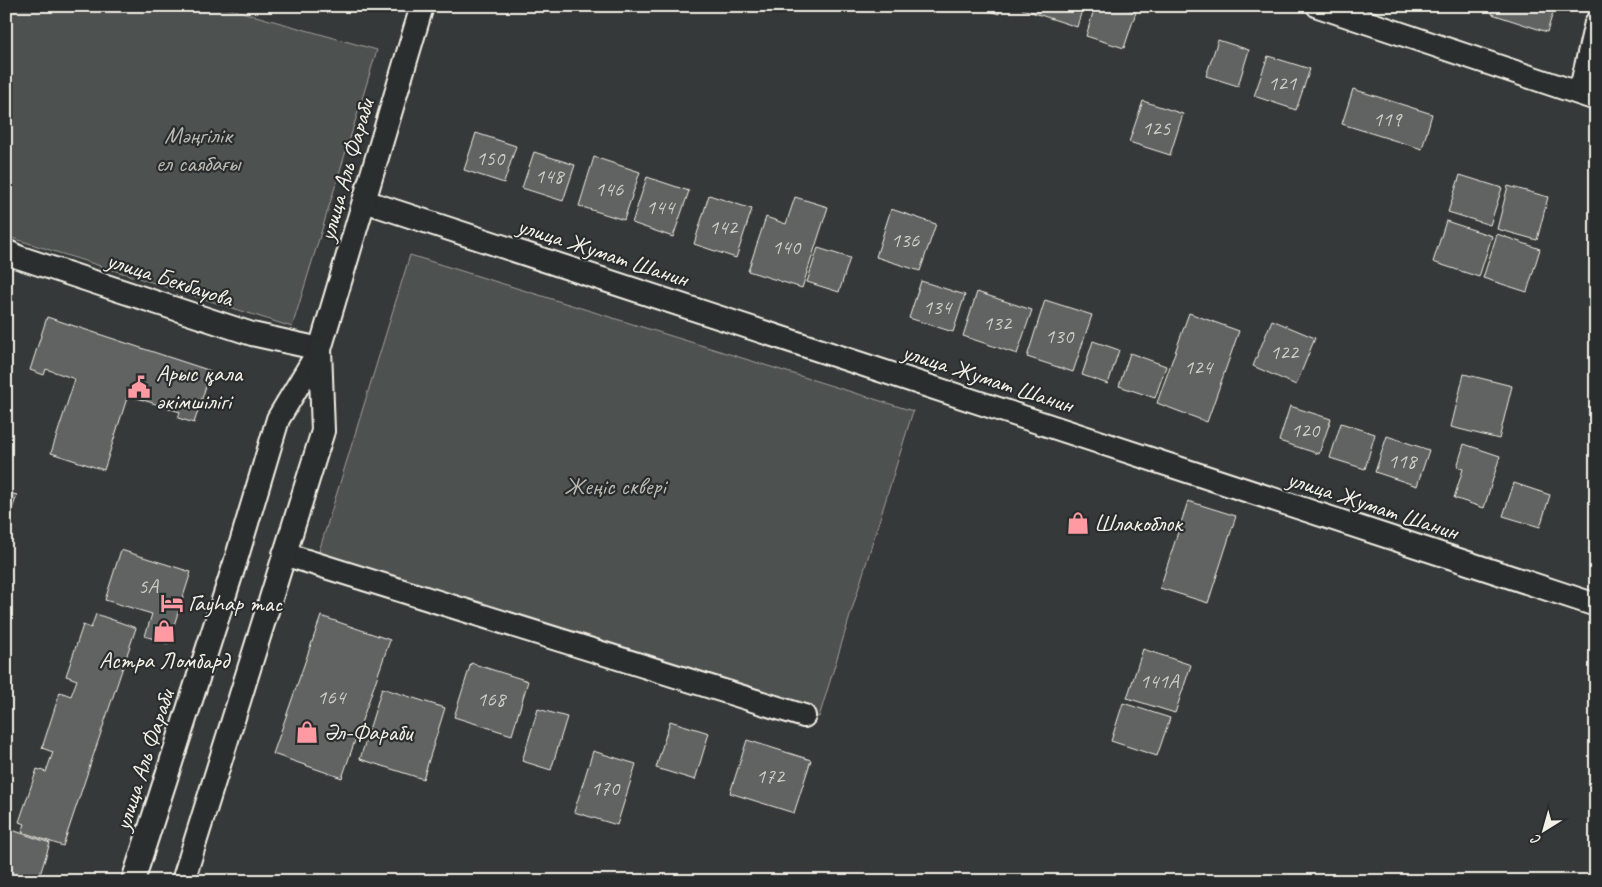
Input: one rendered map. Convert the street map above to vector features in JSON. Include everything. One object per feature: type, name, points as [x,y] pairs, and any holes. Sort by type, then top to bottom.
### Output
[{"type":"street","name":"улица Аль Фараби","points":[[133,881],[235,562],[278,419],[320,349],[422,6]]},
{"type":"street","points":[[1318,6],[1588,96],[1596,23]]},
{"type":"street","name":"улица Жумат Шанин","points":[[364,201],[1596,605]]},
{"type":"street","name":"улица Бекбауова","points":[[6,251],[18,257],[252,334],[320,349]]},
{"type":"street","name":"улица Аль Фараби","points":[[183,881],[323,431],[320,349]]},
{"type":"street","points":[[284,554],[804,716]]},
{"type":"green space","name":"Мәңгілік ел саябағы","points":[[6,6],[220,6],[377,50],[292,327],[6,236]]},
{"type":"green space","name":"Жеңіс сквері","points":[[410,255],[913,411],[819,717],[316,561]]},
{"type":"building","points":[[974,6],[1001,6],[999,14]]},
{"type":"building","points":[[1023,6],[1083,6],[1077,27],[1022,9]]},
{"type":"building","points":[[1095,6],[1118,6],[1136,12],[1124,48],[1086,36]]},
{"type":"building","points":[[1494,6],[1555,6],[1547,32],[1492,14]]},
{"type":"building","points":[[1218,40],[1249,50],[1238,86],[1206,76]]},
{"type":"building","points":[[1268,56],[1310,69],[1296,110],[1254,96]]},
{"type":"building","points":[[1353,89],[1432,114],[1422,149],[1342,124]]},
{"type":"building","points":[[1143,101],[1183,114],[1170,155],[1129,142]]},
{"type":"building","points":[[476,133],[516,146],[504,183],[464,170]]},
{"type":"building","points":[[534,152],[575,165],[563,201],[522,188]]},
{"type":"building","points":[[594,157],[640,172],[624,220],[579,206]]},
{"type":"building","points":[[1460,175],[1502,188],[1490,225],[1448,212]]},
{"type":"building","points":[[647,177],[689,191],[673,237],[632,223]]},
{"type":"building","points":[[1508,186],[1548,197],[1537,240],[1497,229]]},
{"type":"building","points":[[709,195],[752,209],[736,258],[694,244]]},
{"type":"building","points":[[795,197],[828,207],[802,288],[748,271],[766,217],[786,224]]},
{"type":"building","points":[[891,209],[936,224],[920,271],[876,257]]},
{"type":"building","points":[[1446,221],[1492,236],[1479,277],[1433,262]]},
{"type":"building","points":[[1497,234],[1540,249],[1527,292],[1483,278]]},
{"type":"building","points":[[818,248],[850,258],[839,292],[807,282]]},
{"type":"building","points":[[921,281],[965,295],[953,332],[909,318]]},
{"type":"building","points":[[977,292],[1032,310],[1017,354],[963,336]]},
{"type":"building","points":[[1045,300],[1092,315],[1073,372],[1027,357]]},
{"type":"building","points":[[1189,313],[1239,331],[1207,422],[1157,403]]},
{"type":"building","name":"Арыс қала әкімшілігі","points":[[47,317],[211,371],[194,423],[178,418],[180,412],[128,395],[104,470],[51,453],[75,379],[46,369],[44,375],[30,370]]},
{"type":"building","points":[[1272,320],[1315,338],[1296,385],[1253,366]]},
{"type":"building","points":[[1093,341],[1119,350],[1108,384],[1082,375]]},
{"type":"building","points":[[1130,353],[1166,366],[1155,398],[1119,386]]},
{"type":"building","points":[[1464,374],[1512,386],[1499,439],[1451,427]]},
{"type":"building","points":[[1290,406],[1331,419],[1319,454],[1279,441]]},
{"type":"building","points":[[1341,423],[1375,434],[1365,469],[1330,458]]},
{"type":"building","points":[[1387,436],[1429,450],[1417,486],[1375,472]]},
{"type":"building","points":[[1464,444],[1500,456],[1484,508],[1454,498],[1463,469],[1457,467]]},
{"type":"building","points":[[1596,479],[1596,502],[1590,500]]},
{"type":"building","points":[[1514,483],[1550,495],[1540,527],[1503,516]]},
{"type":"building","points":[[6,492],[17,495],[6,527]]},
{"type":"building","points":[[1188,501],[1236,516],[1208,603],[1160,588]]},
{"type":"building","points":[[121,550],[191,572],[168,644],[145,636],[152,614],[105,600]]},
{"type":"building","points":[[96,614],[136,628],[63,846],[22,832],[25,824],[19,822],[37,769],[46,772],[53,752],[42,748],[60,692],[71,696],[77,680],[66,676],[83,625],[91,628]]},
{"type":"building","points":[[321,616],[390,640],[342,778],[273,754]]},
{"type":"building","points":[[1143,649],[1191,665],[1175,713],[1127,698]]},
{"type":"building","points":[[471,663],[528,681],[512,735],[454,717]]},
{"type":"building","points":[[382,688],[445,708],[423,779],[360,759]]},
{"type":"building","points":[[1123,703],[1170,718],[1157,756],[1111,741]]},
{"type":"building","points":[[538,709],[567,717],[551,770],[522,761]]},
{"type":"building","points":[[670,721],[709,733],[695,780],[656,768]]},
{"type":"building","points":[[747,740],[811,760],[794,813],[730,793]]},
{"type":"building","points":[[593,751],[636,764],[617,825],[574,812]]},
{"type":"building","points":[[12,830],[50,843],[38,881],[6,881],[6,840],[8,841]]},
{"type":"place","name":"Арыс қала әкімшілігі","points":[[139,387]]},
{"type":"place","name":"Шлакоблок","points":[[1078,523]]},
{"type":"place","name":"Гауһар тас","points":[[172,603]]},
{"type":"place","name":"Астра Ломбард","points":[[164,631]]},
{"type":"place","name":"Әл-Фараби","points":[[307,732]]}]
